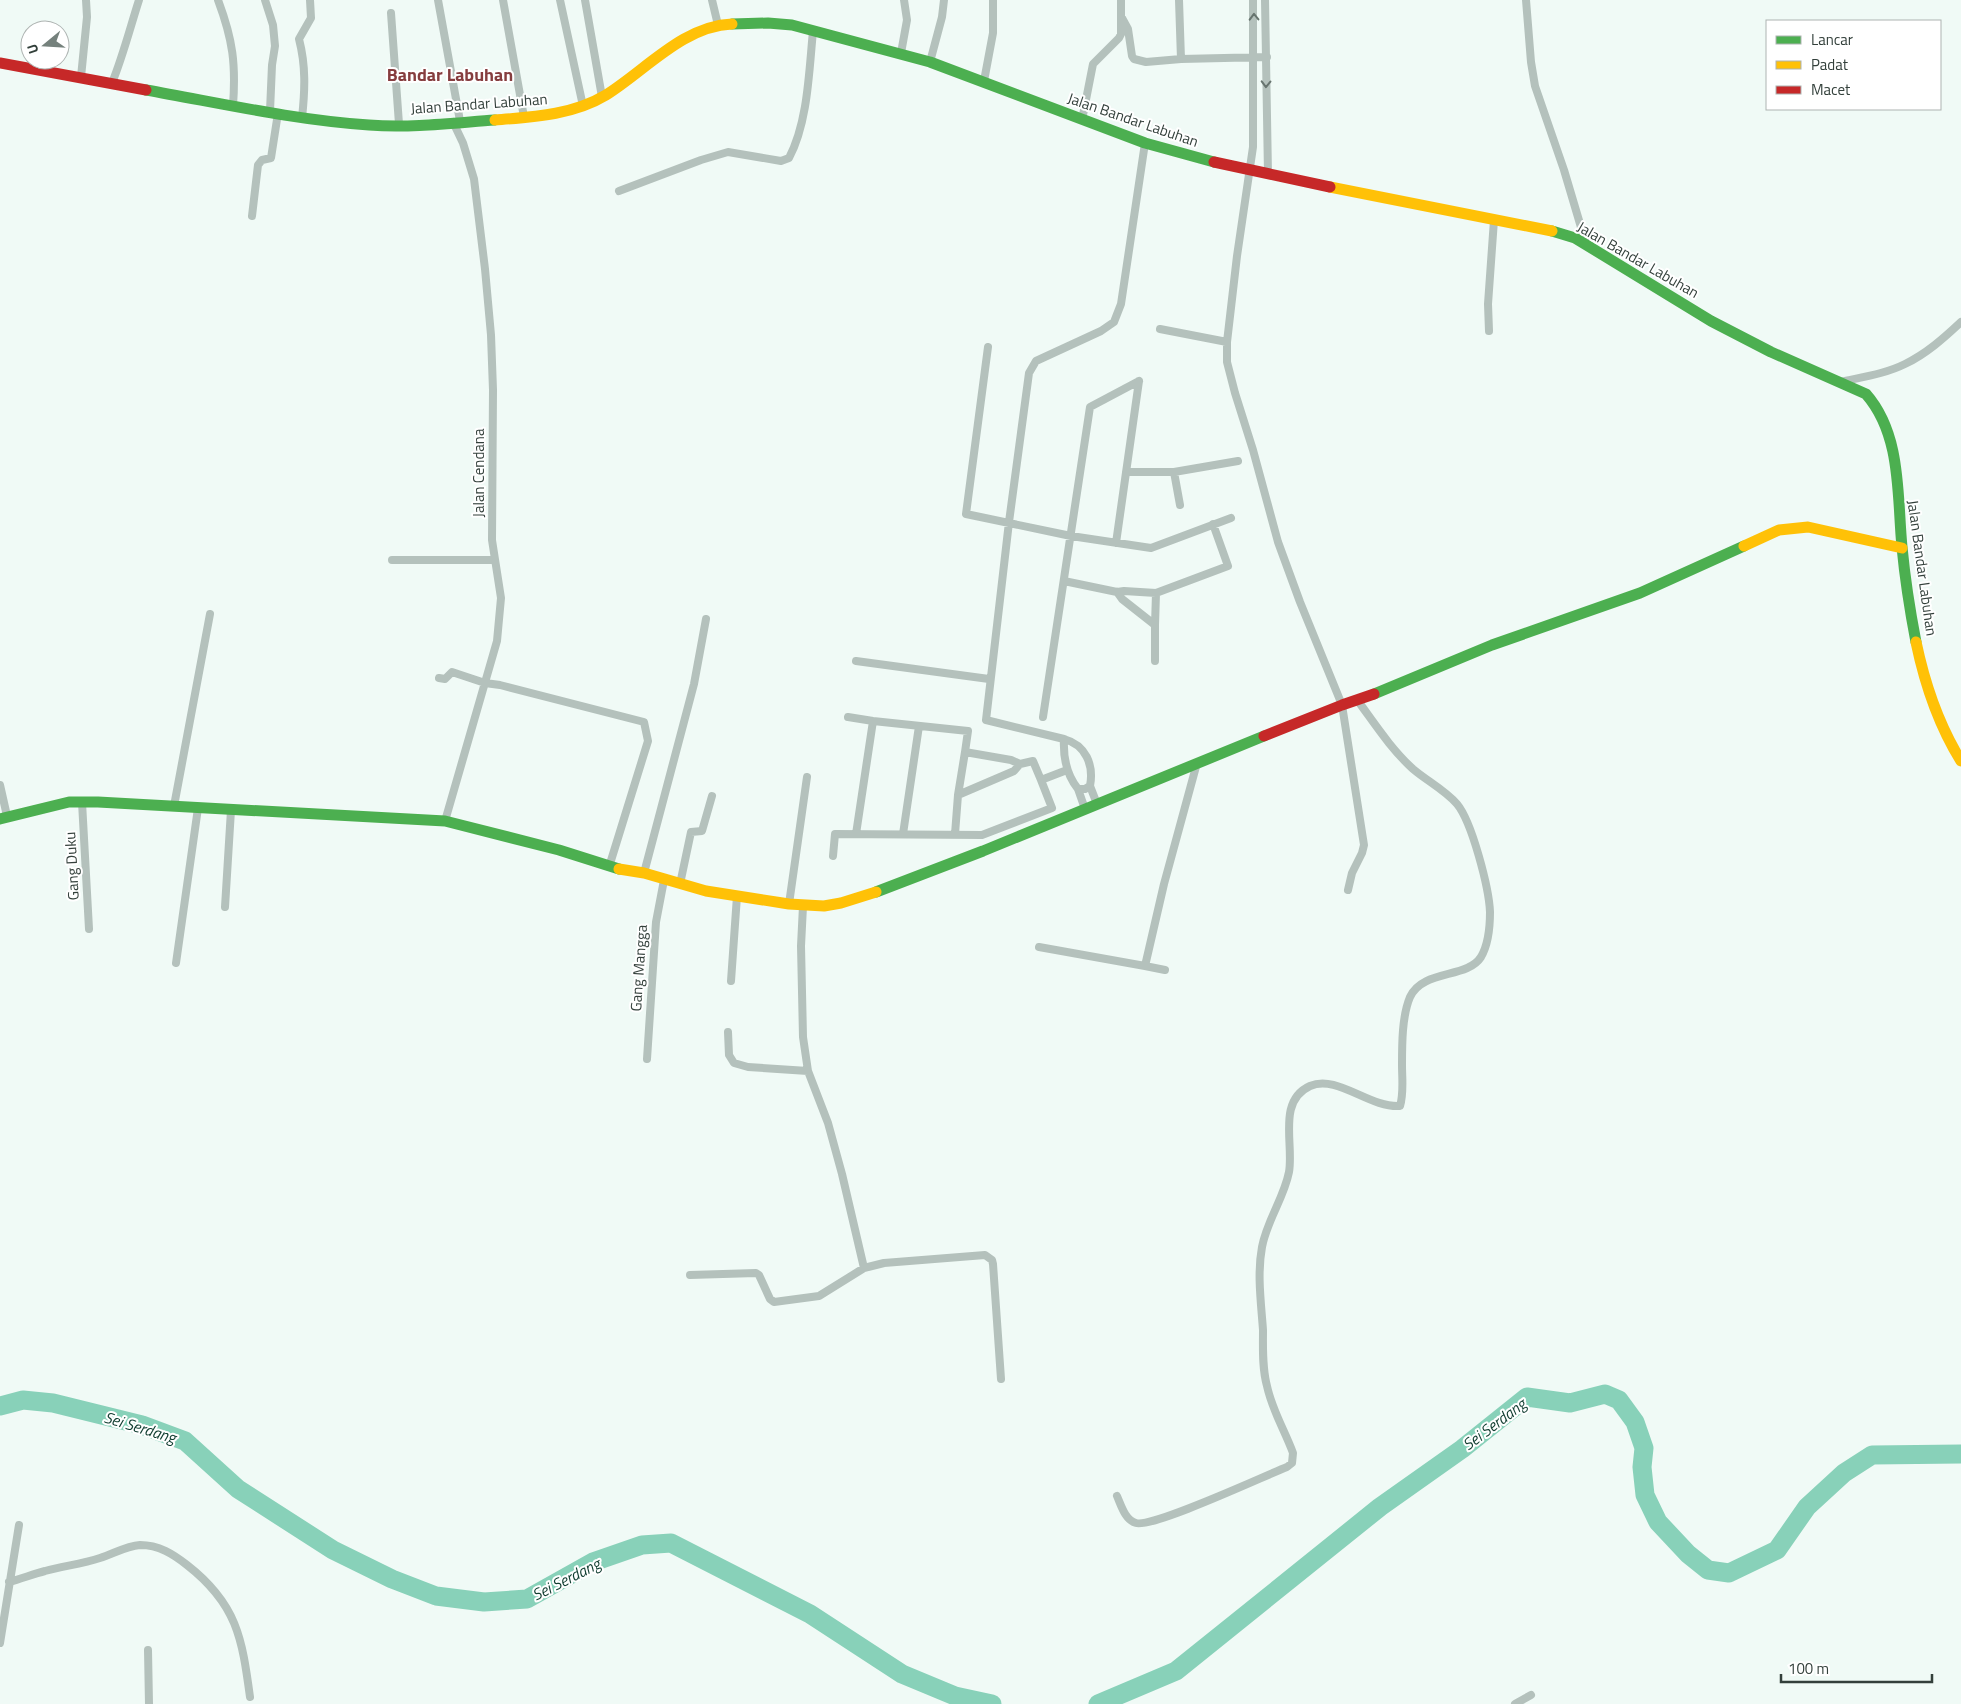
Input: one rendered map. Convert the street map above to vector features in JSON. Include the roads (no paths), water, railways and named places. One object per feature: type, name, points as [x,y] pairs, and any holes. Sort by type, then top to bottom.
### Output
[{"type":"main road","name":"Jalan Bandar Labuhan","points":[[0,63],[302,118],[370,125],[426,125],[457,121],[546,116],[583,106],[602,97],[697,32],[718,24],[768,23],[813,31],[930,62],[1145,143],[1250,171],[1552,231],[1586,244],[1711,321],[1771,352],[1866,394],[1878,405],[1887,426],[1895,473],[1902,548],[1917,644],[1927,688],[1942,730],[1961,761]]},
{"type":"main road","points":[[3,817],[55,804],[82,802],[445,821],[559,850],[609,867],[680,884],[737,896],[789,904],[824,906],[873,893],[982,851],[1342,705],[1358,701],[1492,645],[1640,593],[1781,529],[1808,527],[1902,548]]},
{"type":"street","points":[[81,77],[87,17],[86,0]]},
{"type":"street","points":[[112,83],[124,54],[132,16],[138,0]]},
{"type":"street","points":[[218,0],[232,43],[235,76],[232,106]]},
{"type":"street","points":[[252,216],[258,166],[262,160],[271,158],[274,112],[272,65],[276,46],[273,25],[265,0]]},
{"type":"street","points":[[302,118],[306,83],[299,39],[311,18],[310,0]]},
{"type":"street","name":"Jalan Cendana","points":[[438,0],[457,121],[474,179],[485,269],[491,335],[492,540],[501,598],[497,641],[445,821]]},
{"type":"street","points":[[503,0],[524,117]]},
{"type":"street","points":[[560,0],[583,106]]},
{"type":"street","points":[[586,0],[602,97]]},
{"type":"street","points":[[712,0],[718,24]]},
{"type":"street","points":[[901,54],[907,20],[904,0]]},
{"type":"street","points":[[930,62],[942,17],[944,0]]},
{"type":"street","points":[[984,81],[992,33],[993,0]]},
{"type":"street","points":[[1082,120],[1093,64],[1119,38],[1122,0]]},
{"type":"street","points":[[1179,0],[1182,59]]},
{"type":"street","points":[[1253,0],[1253,147],[1236,256],[1227,342],[1228,362],[1235,393],[1278,542],[1342,705],[1364,845],[1352,873],[1348,890]]},
{"type":"street","points":[[1265,0],[1268,174]]},
{"type":"street","points":[[1526,0],[1535,86],[1564,170],[1586,244]]},
{"type":"street","points":[[391,12],[399,124]]},
{"type":"street","points":[[1122,18],[1128,29],[1134,60],[1146,62],[1266,57]]},
{"type":"street","points":[[620,191],[701,160],[728,152],[781,161],[789,158],[796,139],[805,102],[813,31]]},
{"type":"street","points":[[1254,117],[1266,117]]},
{"type":"street","points":[[1097,804],[1090,786],[1092,775],[1084,750],[1072,741],[986,720],[989,679],[1029,373],[1036,361],[1100,332],[1114,322],[1121,304],[1145,143]]},
{"type":"street","points":[[1489,331],[1488,304],[1494,220]]},
{"type":"street","points":[[1838,382],[1873,375],[1904,365],[1921,355],[1961,322]]},
{"type":"street","points":[[1160,329],[1227,342]]},
{"type":"street","points":[[988,346],[966,514],[1071,536],[1151,548],[1231,518]]},
{"type":"street","points":[[1043,717],[1090,407],[1139,381],[1116,543]]},
{"type":"street","points":[[1126,472],[1174,472],[1238,461]]},
{"type":"street","points":[[1174,472],[1180,505]]},
{"type":"street","points":[[1064,582],[1116,592],[1156,593],[1228,566],[1213,524]]},
{"type":"street","points":[[392,560],[495,560]]},
{"type":"street","points":[[1116,592],[1122,600],[1155,624]]},
{"type":"street","points":[[1154,661],[1156,593]]},
{"type":"street","points":[[174,806],[210,614]]},
{"type":"street","points":[[644,874],[694,684],[706,620]]},
{"type":"street","points":[[856,661],[989,679]]},
{"type":"street","points":[[439,678],[445,679],[452,672],[485,683],[500,685],[644,722],[648,741],[609,867]]},
{"type":"street","points":[[1117,1496],[1128,1518],[1133,1522],[1143,1524],[1176,1514],[1288,1467],[1292,1463],[1293,1453],[1267,1386],[1259,1270],[1262,1246],[1290,1171],[1289,1119],[1293,1102],[1298,1095],[1310,1086],[1325,1083],[1335,1084],[1382,1105],[1400,1106],[1403,1092],[1404,1026],[1410,998],[1421,984],[1472,965],[1480,958],[1484,951],[1490,911],[1474,840],[1463,813],[1450,796],[1433,785],[1396,752],[1358,701]]},
{"type":"street","points":[[848,717],[968,731],[958,794],[955,834]]},
{"type":"street","points":[[856,834],[873,721]]},
{"type":"street","points":[[904,834],[919,726]]},
{"type":"street","points":[[1064,739],[1067,770],[1078,790],[1085,809]]},
{"type":"street","points":[[965,752],[1011,760],[1020,764]]},
{"type":"street","points":[[833,856],[835,834],[982,835],[1052,808],[1033,761],[1020,764],[1014,771],[958,794]]},
{"type":"street","points":[[1145,966],[1164,884],[1197,763]]},
{"type":"street","points":[[1041,780],[1067,770]]},
{"type":"street","points":[[789,904],[807,776]]},
{"type":"street","points":[[0,785],[3,817]]},
{"type":"street","points":[[1078,790],[1090,786]]},
{"type":"street","points":[[680,884],[691,832],[702,831],[712,796]]},
{"type":"street","name":"Gang Duku","points":[[82,802],[90,929]]},
{"type":"street","points":[[176,963],[198,808]]},
{"type":"street","points":[[225,907],[231,810]]},
{"type":"street","name":"Gang Mangga","points":[[647,1059],[655,931],[664,880]]},
{"type":"street","points":[[731,981],[737,896]]},
{"type":"street","points":[[803,906],[801,946],[803,1037],[808,1071],[828,1123],[864,1268]]},
{"type":"street","points":[[1039,947],[1165,970]]},
{"type":"street","points":[[728,1032],[729,1055],[734,1063],[748,1067],[808,1071]]},
{"type":"street","points":[[690,1275],[756,1273],[774,1302],[819,1296],[864,1268],[890,1262],[963,1256],[989,1256],[993,1264],[1001,1379]]},
{"type":"street","points":[[0,1643],[8,1582],[19,1525]]},
{"type":"street","points":[[8,1582],[44,1571],[100,1558],[134,1546],[142,1545],[162,1549],[172,1554],[205,1579],[226,1605],[242,1645],[250,1697]]},
{"type":"street","points":[[148,1650],[148,1704]]},
{"type":"street","points":[[1516,1704],[1530,1695]]},
{"type":"waterway","name":"Sei Serdang","points":[[1098,1704],[1176,1671],[1380,1507],[1462,1449],[1527,1397],[1570,1403],[1605,1394],[1619,1400],[1635,1422],[1644,1448],[1642,1467],[1645,1495],[1658,1522],[1688,1554],[1708,1570],[1729,1573],[1777,1550],[1807,1507],[1844,1473],[1872,1455],[1961,1454]]},
{"type":"waterway","name":"Sei Serdang","points":[[0,1406],[23,1400],[53,1403],[142,1425],[185,1441],[238,1489],[333,1550],[392,1579],[436,1596],[484,1602],[527,1599],[593,1562],[642,1545],[671,1543],[810,1614],[902,1674],[955,1696],[992,1704]]},
{"type":"district","name":"Bandar Labuhan","points":[[450,75]]}]
